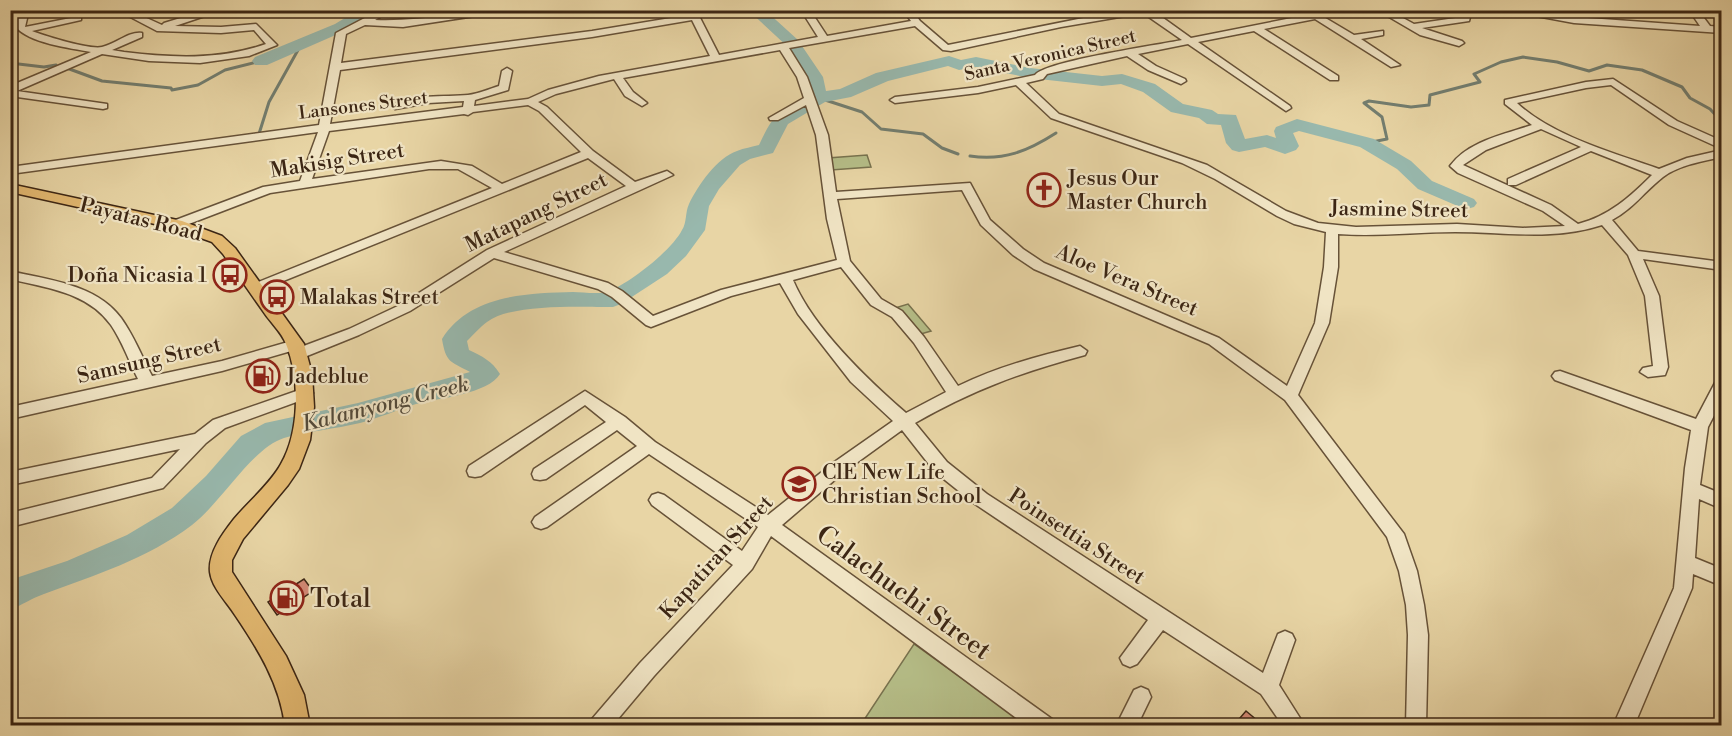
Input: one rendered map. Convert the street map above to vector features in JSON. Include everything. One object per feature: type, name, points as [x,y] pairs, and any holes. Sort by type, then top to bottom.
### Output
[{"type":"main road","name":"Payatas Road","points":[[10,188],[177,224],[217,239],[229,251],[256,288],[296,349],[305,402],[300,438],[290,468],[260,506],[232,536],[220,561],[221,574],[261,633],[282,671],[298,717],[298,726]]},
{"type":"street","points":[[125,12],[140,10]]},
{"type":"street","points":[[157,28],[219,10]]},
{"type":"street","points":[[305,183],[323,128],[341,33],[388,10]]},
{"type":"street","points":[[362,22],[403,24],[510,10]]},
{"type":"street","points":[[806,10],[825,40]]},
{"type":"street","points":[[907,10],[917,23],[946,48],[1061,24],[1144,10],[1286,108]]},
{"type":"street","points":[[1412,27],[1457,22],[1466,19],[1467,10]]},
{"type":"street","points":[[1507,10],[1646,26],[1722,30]]},
{"type":"street","points":[[1693,10],[1706,28]]},
{"type":"street","points":[[10,12],[25,12],[20,26],[36,37],[98,51],[142,57],[204,59],[233,56],[272,44],[256,27],[221,30],[157,28],[125,12]]},
{"type":"street","points":[[336,67],[592,34],[692,14],[716,59]]},
{"type":"street","points":[[1389,14],[1434,37],[1459,43]]},
{"type":"street","name":"Santa Veronica Street","points":[[895,100],[978,90],[1019,82],[1041,74],[1129,53],[1317,16],[1353,38]]},
{"type":"street","points":[[23,30],[78,18]]},
{"type":"street","name":"Lansones Street","points":[[10,171],[530,102],[572,85],[917,23]]},
{"type":"street","points":[[1255,28],[1334,78]]},
{"type":"street","points":[[1353,38],[1380,33]]},
{"type":"street","points":[[10,92],[98,51],[140,35]]},
{"type":"street","points":[[1353,38],[1395,64]]},
{"type":"street","points":[[784,48],[802,77],[822,135],[830,196],[844,262],[876,302],[897,314],[920,340],[954,392]]},
{"type":"street","points":[[1129,53],[1148,66],[1181,81]]},
{"type":"street","points":[[394,106],[428,100],[470,98],[504,88],[507,71]]},
{"type":"street","points":[[617,76],[629,94],[642,103]]},
{"type":"street","name":"Jasmine Street","points":[[1019,82],[1055,116],[1169,156],[1185,159],[1284,214],[1301,222],[1332,229],[1386,231],[1456,228],[1511,232],[1576,228],[1605,220],[1629,203],[1660,174],[1703,156],[1722,153]]},
{"type":"street","points":[[1660,174],[1542,125],[1509,102],[1586,85],[1613,82],[1673,123],[1722,146]]},
{"type":"street","points":[[10,92],[103,106]]},
{"type":"street","points":[[468,112],[470,98]]},
{"type":"street","points":[[530,102],[543,109],[589,153],[634,188]]},
{"type":"street","points":[[774,118],[811,102]]},
{"type":"street","points":[[1542,125],[1479,148],[1458,161],[1456,166],[1547,208],[1576,228]]},
{"type":"street","points":[[1512,182],[1591,147]]},
{"type":"street","points":[[256,288],[589,153]]},
{"type":"street","name":"Makisig Street","points":[[177,224],[248,196],[305,183],[451,163],[468,167],[502,189]]},
{"type":"street","name":"Matapang Street","points":[[296,349],[354,332],[405,308],[492,253],[667,175]]},
{"type":"street","name":"Aloe Vera Street","points":[[830,196],[966,186],[985,222],[1018,252],[1039,266],[1214,341],[1290,396],[1395,534],[1408,571],[1415,605],[1418,635],[1416,726]]},
{"type":"street","points":[[1605,220],[1634,254],[1652,296],[1661,367],[1660,371],[1648,372]]},
{"type":"street","points":[[1290,396],[1322,323],[1331,267],[1332,229]]},
{"type":"street","points":[[492,253],[603,286],[651,322],[689,305],[726,293],[844,262]]},
{"type":"street","points":[[1634,254],[1722,266]]},
{"type":"street","points":[[10,275],[78,293],[96,302],[115,320],[147,382]]},
{"type":"street","name":"Poinsettia Street","points":[[785,278],[792,295],[856,378],[904,421],[941,467],[981,499],[1268,687],[1295,726]]},
{"type":"street","name":"Samsung Street","points":[[10,413],[296,349]]},
{"type":"street","name":"Kapatiran Street","points":[[599,726],[636,680],[746,564],[770,525],[830,473],[904,421],[954,392],[1043,359],[1080,351]]},
{"type":"street","points":[[1560,376],[1700,427]]},
{"type":"street","points":[[1623,726],[1683,588],[1691,488],[1700,427],[1722,383]]},
{"type":"street","name":"Calachuchi Street","points":[[475,471],[585,397],[649,446],[770,525],[1046,726]]},
{"type":"street","points":[[10,520],[157,483],[200,439],[219,424],[260,408],[305,402]]},
{"type":"street","points":[[540,474],[619,421]]},
{"type":"street","points":[[10,479],[200,439]]},
{"type":"street","points":[[541,522],[649,446]]},
{"type":"street","points":[[1691,488],[1722,502]]},
{"type":"street","points":[[658,500],[746,564]]},
{"type":"street","points":[[1685,562],[1722,578]]},
{"type":"street","points":[[1130,658],[1161,618]]},
{"type":"street","points":[[1268,687],[1285,640]]},
{"type":"street","points":[[1126,726],[1141,696]]},
{"type":"green space","points":[[867,155],[871,167],[831,170],[828,158]]},
{"type":"green space","points":[[908,304],[931,331],[914,336],[892,309]]},
{"type":"green space","points":[[914,644],[1027,725],[860,726]]},
{"type":"building","name":"Total","points":[[304,579],[313,591],[277,615],[268,602]]},
{"type":"building","points":[[1246,711],[1264,726],[1233,726]]},
{"type":"waterway","points":[[261,61],[341,27],[370,10]]},
{"type":"waterway","name":"Kalamyong Creek","points":[[755,10],[792,44]]},
{"type":"waterway","points":[[258,137],[269,102],[298,50],[294,45]]},
{"type":"waterway","name":"Kalamyong Creek","points":[[796,50],[814,77],[819,98]]},
{"type":"waterway","points":[[1367,143],[1387,139],[1382,117],[1364,103],[1369,101],[1411,107],[1429,105],[1430,95],[1480,82],[1474,74],[1501,62],[1523,57],[1557,62],[1589,71],[1607,65],[1642,70],[1682,87],[1690,98],[1710,109],[1722,122]]},
{"type":"waterway","points":[[64,67],[102,81],[171,88],[172,90],[198,85],[225,70],[261,61]]},
{"type":"waterway","points":[[819,98],[845,93],[882,77],[949,61],[959,65],[976,62],[1030,73],[1102,81],[1122,79],[1149,88],[1177,108],[1205,114],[1214,120],[1229,119],[1239,146],[1267,141],[1285,148],[1289,146],[1283,131],[1297,125],[1367,143],[1404,165],[1425,185],[1467,203]]},
{"type":"waterway","points":[[10,63],[44,67],[56,65]]},
{"type":"waterway","points":[[819,98],[862,112],[881,129],[923,134],[942,148],[958,154]]},
{"type":"waterway","name":"Kalamyong Creek","points":[[10,596],[33,584],[73,572],[138,544],[182,516],[216,484],[251,443],[275,430],[359,413],[412,396],[472,382],[487,374],[478,365],[457,355],[454,339],[480,315],[502,306],[549,300],[613,299],[659,269],[678,251],[694,230],[698,206],[710,186],[733,161],[743,155],[766,149],[781,120],[819,98]]},
{"type":"waterway","points":[[970,156],[1005,156],[1025,150],[1056,133]]},
{"type":"place","name":"Jesus Our Master Church","points":[[1044,190]]},
{"type":"place","name":"Doña Nicasia 1","points":[[230,275]]},
{"type":"place","name":"Malakas Street","points":[[277,297]]},
{"type":"place","name":"Jadeblue","points":[[263,376]]},
{"type":"place","name":"ClE New Life Christian School","points":[[799,484]]},
{"type":"place","name":"Total","points":[[287,598]]}]
